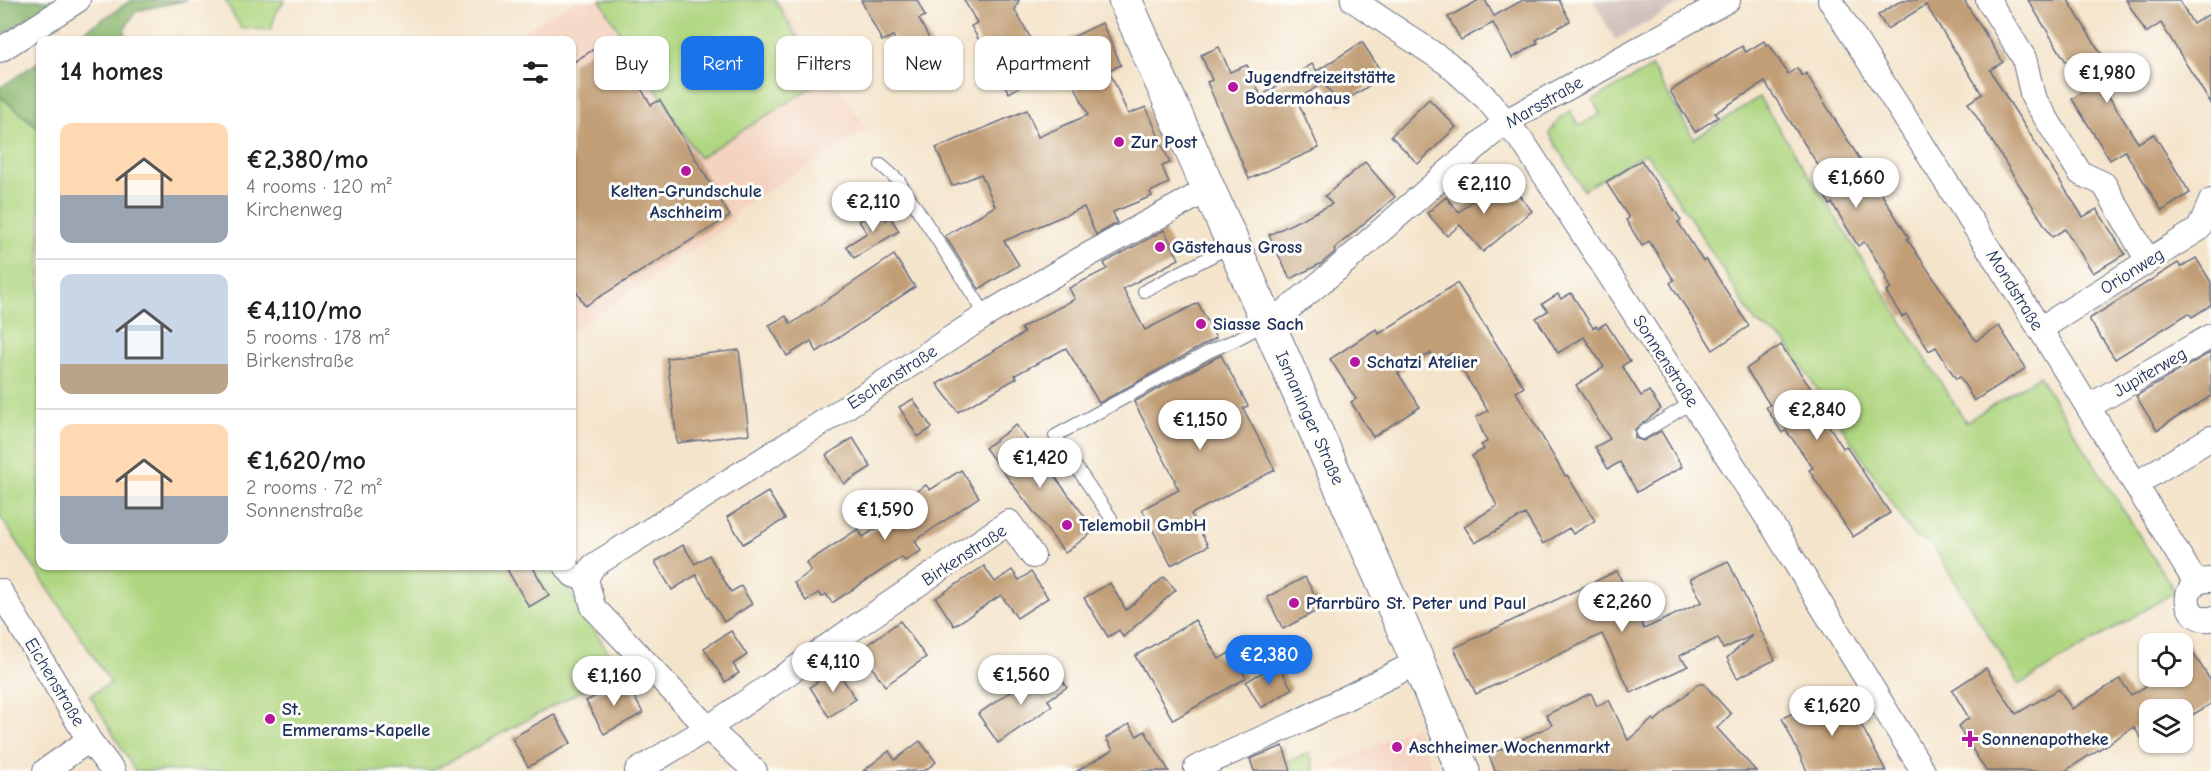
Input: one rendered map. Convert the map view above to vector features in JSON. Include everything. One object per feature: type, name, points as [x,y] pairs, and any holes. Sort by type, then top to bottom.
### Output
[{"type":"main road","name":"Ismaninger Straße","points":[[1125,0],[1418,662],[1463,771]]},
{"type":"street","points":[[0,50],[78,0]]},
{"type":"street","name":"Sonnenstraße","points":[[1353,0],[1447,63],[1486,98],[1526,145],[1832,621],[1923,771]]},
{"type":"street","name":"Marsstraße","points":[[1268,322],[1287,310],[1336,270],[1505,122],[1728,0]]},
{"type":"street","name":"Mondstraße","points":[[1830,0],[2136,484],[2204,581],[2188,592],[2188,605],[2195,615],[2211,619]]},
{"type":"street","points":[[1988,0],[2024,58],[2033,97],[2080,173],[2104,184],[2148,261]]},
{"type":"street","name":"Eschenstraße","points":[[576,572],[593,566],[828,419],[986,315],[1079,260],[1209,189]]},
{"type":"street","name":"Orionweg","points":[[2040,329],[2199,229],[2211,201]]},
{"type":"street","name":"Jupiterweg","points":[[2088,408],[2211,336]]},
{"type":"street","points":[[2136,484],[2211,438]]},
{"type":"street","name":"Birkenstraße","points":[[708,729],[1009,522],[1033,555]]},
{"type":"street","points":[[576,572],[593,607],[708,729],[755,771]]},
{"type":"street","name":"Eichenstraße","points":[[0,591],[89,740],[113,771]]},
{"type":"street","points":[[1196,768],[1294,724],[1418,662]]},
{"type":"street","points":[[637,771],[708,729]]},
{"type":"street","points":[[45,771],[89,740]]},
{"type":"lane","points":[[881,165],[899,181],[986,315]]},
{"type":"lane","points":[[1144,291],[1234,245]]},
{"type":"lane","points":[[1111,519],[1055,436],[1210,351],[1268,322]]},
{"type":"lane","points":[[1642,433],[1693,402]]},
{"type":"shaded area","name":"Kelten-Grundschule Aschheim","points":[[576,0],[780,0],[804,36],[776,36],[776,90],[840,90],[867,130],[735,211],[733,222],[576,329],[576,36],[516,36]]},
{"type":"shaded area","points":[[1593,0],[1687,0],[1615,40]]},
{"type":"shaded area","name":"Aschheimer Wochenmarkt","points":[[1415,726],[1434,771],[1319,771],[1350,757]]},
{"type":"green space","points":[[0,0],[57,0],[0,36]]},
{"type":"green space","points":[[132,0],[186,0],[136,11],[124,30],[126,36],[77,36]]},
{"type":"green space","points":[[225,0],[285,0],[276,13],[271,30],[241,28]]},
{"type":"green space","points":[[600,0],[775,0],[797,36],[776,36],[776,90],[807,90],[699,158],[656,90],[669,90],[669,36],[623,36]]},
{"type":"green space","points":[[36,64],[36,125],[0,96],[0,88]]},
{"type":"green space","points":[[1652,67],[1694,139],[1759,97],[1966,422],[2039,376],[2175,592],[2019,685],[1932,544],[1915,538],[1786,342],[1755,322],[1689,216],[1646,153],[1583,190],[1549,133],[1570,110],[1579,126],[1600,114],[1593,100]]},
{"type":"green space","points":[[0,96],[36,127],[36,570],[556,570],[620,670],[432,771],[135,771],[90,695],[111,683],[0,516]]},
{"type":"green space","points":[[1310,753],[1315,771],[1291,771],[1288,761]]},
{"type":"building","points":[[861,0],[917,0],[925,16],[919,19],[928,36],[884,36],[882,41]]},
{"type":"building","points":[[964,0],[1019,0],[1015,10],[1030,36],[977,36],[971,26],[977,23]]},
{"type":"building","points":[[1479,0],[1485,0],[1494,16],[1523,0],[1559,0],[1570,21],[1536,40],[1538,43],[1512,58],[1493,23],[1461,40],[1448,17]]},
{"type":"building","points":[[1902,0],[1964,0],[2003,62],[1990,70],[2008,100],[2083,217],[2097,209],[2125,254],[2093,273],[2065,229],[2052,237],[1968,103],[1982,94],[1926,5],[1887,29],[1878,15]]},
{"type":"building","points":[[2028,0],[2068,0],[2105,60],[2091,68],[2138,143],[2154,134],[2190,193],[2162,211],[2125,151],[2110,160],[2072,99],[2084,91]]},
{"type":"building","points":[[2126,0],[2179,0],[2193,24],[2211,13],[2211,104],[2161,23],[2146,33]]},
{"type":"building","points":[[1102,23],[1108,36],[1075,36]]},
{"type":"building","points":[[1764,41],[1766,45],[1769,44],[1788,74],[1797,68],[1802,76],[1806,73],[1909,238],[1907,239],[1976,341],[1999,326],[2026,368],[1974,401],[1960,377],[1956,379],[1936,347],[1929,351],[1906,314],[1902,317],[1886,292],[1891,289],[1885,279],[1887,277],[1864,242],[1858,246],[1832,203],[1830,205],[1821,189],[1825,186],[1822,182],[1827,179],[1765,82],[1715,113],[1718,117],[1695,132],[1670,91],[1742,46],[1746,52]]},
{"type":"building","points":[[1362,42],[1384,76],[1339,105],[1324,82],[1297,100],[1319,148],[1249,179],[1207,82],[1212,80],[1201,55],[1219,47],[1230,72],[1247,65],[1261,96],[1312,64],[1317,71]]},
{"type":"building","points":[[1111,43],[1121,65],[1111,69]]},
{"type":"building","points":[[594,49],[594,90],[642,90],[651,105],[660,100],[730,216],[585,306],[576,291],[576,60]]},
{"type":"building","points":[[1111,75],[1128,114],[1146,107],[1170,163],[1162,166],[1169,183],[1150,192],[1152,196],[1113,212],[1117,223],[1096,235],[1084,207],[1004,241],[1019,265],[979,289],[945,236],[995,206],[981,174],[952,186],[936,148],[1027,110],[1038,137],[1088,115],[1077,90],[1111,90]]},
{"type":"building","points":[[1429,99],[1456,127],[1418,164],[1391,136]]},
{"type":"building","points":[[1641,160],[1681,220],[1678,222],[1703,261],[1706,259],[1749,326],[1713,350],[1670,283],[1674,280],[1649,241],[1642,246],[1626,220],[1629,218],[1606,182]]},
{"type":"building","points":[[1365,162],[1395,197],[1334,249],[1335,252],[1322,263],[1290,279],[1269,235],[1332,204],[1325,196]]},
{"type":"building","points":[[1505,178],[1532,211],[1483,252],[1460,225],[1447,236],[1427,213],[1446,197],[1459,212],[1495,183],[1497,185]]},
{"type":"building","points":[[879,209],[886,220],[890,217],[899,231],[854,258],[846,246],[867,233],[859,221]]},
{"type":"building","points":[[1164,230],[1179,259],[1123,289],[1145,330],[1198,303],[1216,338],[1099,403],[1066,348],[1015,375],[1017,378],[958,412],[937,384],[1024,333],[1021,328],[1075,299],[1069,288],[1107,269],[1104,263]]},
{"type":"building","points":[[894,255],[915,287],[817,352],[811,341],[787,356],[769,325],[786,316],[791,324]]},
{"type":"building","points":[[2196,258],[2211,282],[2211,305],[2192,317],[2189,313],[2115,359],[2089,319],[2178,263],[2181,267]]},
{"type":"building","points":[[1457,283],[1524,387],[1516,392],[1565,476],[1567,475],[1595,521],[1573,534],[1569,528],[1543,544],[1525,514],[1475,543],[1464,526],[1497,506],[1472,456],[1484,449],[1481,445],[1487,442],[1476,417],[1488,411],[1451,353],[1437,362],[1431,353],[1398,373],[1420,407],[1373,437],[1351,402],[1356,399],[1330,359],[1376,329],[1379,334]]},
{"type":"building","points":[[1571,293],[1593,328],[1606,323],[1630,361],[1622,366],[1641,396],[1649,391],[1661,409],[1635,429],[1635,438],[1643,441],[1661,431],[1682,467],[1637,492],[1620,462],[1608,469],[1595,447],[1610,439],[1576,385],[1604,367],[1584,337],[1558,353],[1536,318],[1548,311],[1542,304],[1558,294],[1561,299]]},
{"type":"building","points":[[1781,345],[1823,406],[1818,409],[1843,448],[1846,446],[1890,513],[1853,537],[1809,470],[1813,468],[1786,430],[1782,433],[1766,407],[1770,405],[1746,369]]},
{"type":"building","points":[[739,350],[749,434],[677,443],[667,358]]},
{"type":"building","points":[[2211,352],[2211,396],[2157,430],[2136,396]]},
{"type":"building","points":[[1221,355],[1248,406],[1243,408],[1275,470],[1191,514],[1208,546],[1171,565],[1142,509],[1179,490],[1134,402]]},
{"type":"building","points":[[913,399],[932,428],[918,437],[899,407]]},
{"type":"building","points":[[1016,425],[1095,530],[1065,553],[985,448]]},
{"type":"building","points":[[853,438],[871,467],[844,484],[826,455]]},
{"type":"building","points":[[961,470],[979,497],[915,541],[921,551],[905,561],[902,557],[832,603],[826,594],[822,597],[818,593],[806,601],[794,583],[811,571],[806,563],[858,529],[863,537],[906,509],[901,501],[926,485],[930,490]]},
{"type":"building","points":[[768,492],[785,519],[743,544],[727,517]]},
{"type":"building","points":[[683,545],[695,564],[709,555],[731,592],[741,586],[752,604],[724,622],[696,575],[672,590],[655,562]]},
{"type":"building","points":[[1728,561],[1775,660],[1737,678],[1727,658],[1753,635],[1723,649],[1718,638],[1679,656],[1688,666],[1631,693],[1602,634],[1476,694],[1454,648],[1617,571],[1644,629],[1702,602],[1690,579]]},
{"type":"building","points":[[984,566],[995,582],[1012,570],[1019,580],[1031,572],[1048,598],[1017,618],[1001,595],[954,626],[936,598]]},
{"type":"building","points":[[507,570],[534,570],[549,595],[529,607]]},
{"type":"building","points":[[1164,577],[1176,590],[1123,637],[1119,630],[1108,637],[1084,598],[1110,583],[1126,610]]},
{"type":"building","name":"Pfarrbüro St. Peter und Paul","points":[[1305,577],[1322,608],[1283,629],[1267,597]]},
{"type":"building","points":[[1195,620],[1219,659],[1231,652],[1246,678],[1173,720],[1135,656]]},
{"type":"building","points":[[900,621],[926,657],[885,686],[860,650]]},
{"type":"building","points":[[731,631],[747,655],[733,664],[739,673],[725,682],[704,648]]},
{"type":"building","points":[[2193,653],[2211,681],[2211,704],[2193,715],[2193,699],[2139,699],[2139,735],[2134,727],[2065,771],[1986,771],[1958,726],[1969,718],[1952,690],[1986,668],[2016,714],[2059,689],[2072,709],[2120,679],[2131,695],[2145,687],[2193,687]]},
{"type":"building","points":[[1277,663],[1292,689],[1261,708],[1246,682]]},
{"type":"building","points":[[836,669],[856,699],[829,717],[810,687]]},
{"type":"building","points":[[1055,670],[1067,687],[1048,700],[1052,706],[998,743],[978,714],[1032,677],[1037,684]]},
{"type":"building","points":[[625,680],[643,713],[604,734],[586,701]]},
{"type":"building","points":[[1698,684],[1704,684],[1731,714],[1717,728],[1756,771],[1495,771],[1489,755],[1552,725],[1546,715],[1591,693],[1597,706],[1609,700],[1628,740],[1653,719],[1655,721]]},
{"type":"building","points":[[1843,690],[1886,771],[1807,771],[1782,718]]},
{"type":"building","points":[[554,714],[571,743],[528,767],[512,738]]},
{"type":"building","points":[[1129,724],[1137,736],[1145,731],[1169,771],[1077,771],[1113,750],[1106,738]]},
{"type":"building","points":[[920,741],[936,762],[924,771],[863,771],[889,751],[895,760]]},
{"type":"building","points":[[1283,746],[1291,771],[1254,771],[1250,759]]},
{"type":"place","name":"Jugendfreizeitstätte Bodermohaus","points":[[1233,87]]},
{"type":"place","name":"Zur Post","points":[[1119,142]]},
{"type":"place","name":"Kelten-Grundschule Aschheim","points":[[686,171]]},
{"type":"place","name":"Gästehaus Gross","points":[[1160,247]]},
{"type":"place","name":"Siasse Sach","points":[[1201,324]]},
{"type":"place","name":"Schatzi Atelier","points":[[1355,362]]},
{"type":"place","name":"Telemobil GmbH","points":[[1067,525]]},
{"type":"place","name":"Pfarrbüro St. Peter und Paul","points":[[1294,603]]},
{"type":"place","name":"St. Emmerams-Kapelle","points":[[270,719]]},
{"type":"place","name":"Sonnenapotheke","points":[[1970,739]]},
{"type":"place","name":"Aschheimer Wochenmarkt","points":[[1397,747]]}]
